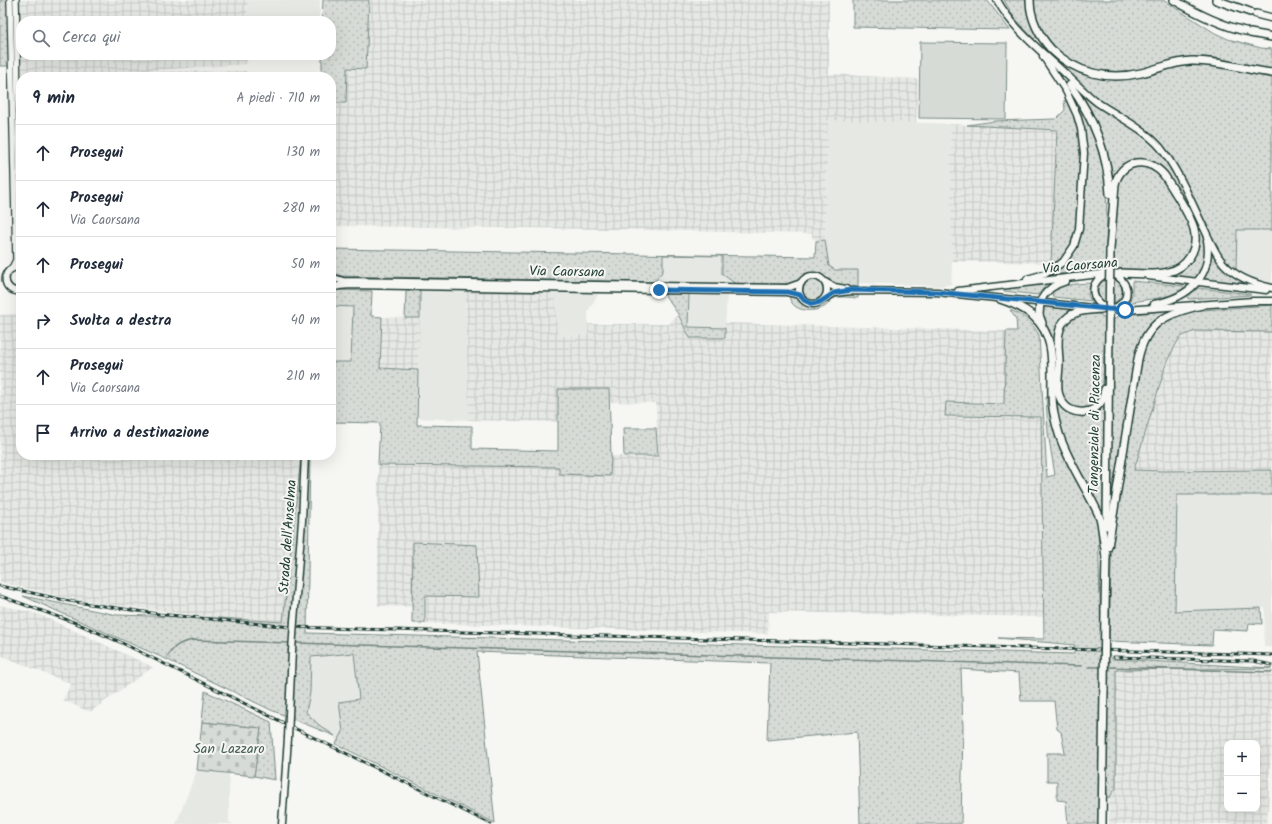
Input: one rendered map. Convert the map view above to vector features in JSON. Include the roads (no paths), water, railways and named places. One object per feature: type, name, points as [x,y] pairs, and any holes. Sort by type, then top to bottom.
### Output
[{"type":"highway","points":[[1030,0],[1031,11],[1035,24],[1049,47],[1069,64],[1091,73],[1107,76],[1130,75],[1168,64],[1193,61],[1272,73]]},
{"type":"highway","points":[[1174,0],[1205,16],[1248,32],[1272,37]]},
{"type":"highway","points":[[1216,0],[1272,18]]},
{"type":"highway","name":"Tangenziale di Piacenza","points":[[1070,85],[1090,118],[1098,135],[1106,163],[1111,196],[1102,824]]},
{"type":"highway","points":[[1110,250],[1116,179],[1122,170],[1134,163],[1142,162],[1152,165],[1164,175],[1191,222],[1195,234],[1193,250],[1185,263],[1172,271],[1162,273],[1122,273]]},
{"type":"highway","points":[[1000,299],[1012,303],[1029,313],[1038,321],[1045,332]]},
{"type":"highway","points":[[1040,302],[1039,315],[1052,352],[1053,409],[1059,434],[1066,452],[1098,513],[1101,522],[1106,557]]},
{"type":"highway","points":[[1106,557],[1141,345],[1151,329],[1163,318],[1180,310],[1202,305]]},
{"type":"highway","points":[[1106,309],[1073,314],[1065,320],[1060,329],[1058,339],[1058,389],[1060,399],[1074,412],[1084,413],[1093,410],[1100,404],[1104,396],[1109,371]]},
{"type":"main road","points":[[0,277],[12,268],[16,260],[10,0]]},
{"type":"main road","points":[[16,0],[16,16]]},
{"type":"main road","points":[[996,0],[1010,20],[1036,47],[1083,91],[1098,103],[1139,129],[1159,147],[1175,170],[1219,257],[1230,270],[1254,284],[1272,289]]},
{"type":"main road","points":[[1004,286],[1038,276],[1058,267],[1071,252],[1078,236],[1083,161],[1081,129],[1076,111],[1063,85],[1036,47]]},
{"type":"main road","name":"Tangenziale di Piacenza","points":[[1036,47],[1070,85]]},
{"type":"main road","points":[[17,60],[17,72]]},
{"type":"main road","points":[[1125,310],[1172,300],[1183,294],[1197,282],[1206,268],[1208,257],[1208,243],[1205,231]]},
{"type":"main road","points":[[12,268],[16,268]]},
{"type":"main road","points":[[7,273],[6,281],[9,288]]},
{"type":"main road","points":[[1106,309],[1121,304],[1126,295],[1126,287],[1123,281],[1110,273],[1098,280],[1093,290],[1097,301],[1106,309],[1125,310],[1272,301]]},
{"type":"main road","name":"Via Caorsana","points":[[851,290],[937,292],[974,290],[1110,273],[1122,273],[1260,290],[1272,289]]},
{"type":"main road","points":[[1040,302],[1046,292],[1058,283],[1091,275]]},
{"type":"main road","points":[[812,276],[820,278],[834,287],[851,290],[834,293],[820,302],[812,304],[804,300],[799,291],[801,283],[812,276]]},
{"type":"main road","name":"Via Caorsana","points":[[336,279],[343,281],[787,288],[801,283]]},
{"type":"main road","points":[[823,300],[827,291],[825,282]]},
{"type":"main road","points":[[0,285],[16,291]]},
{"type":"main road","name":"Via Caorsana","points":[[336,287],[351,285],[788,292],[800,295]]},
{"type":"main road","name":"Via Caorsana","points":[[937,292],[1106,309]]},
{"type":"main road","name":"Strada dell'Anselma","points":[[282,824],[305,460]]},
{"type":"waterway","points":[[167,657],[178,645],[193,640],[290,643]]},
{"type":"waterway","points":[[294,643],[1082,666]]},
{"type":"waterway","points":[[1088,667],[1102,667]]},
{"type":"waterway","points":[[1106,667],[1272,672]]},
{"type":"railway","points":[[0,586],[69,601],[159,614],[291,627],[1272,655]]},
{"type":"railway","points":[[0,596],[76,623],[120,642],[284,723]]},
{"type":"railway","points":[[1114,657],[1253,661],[1272,665]]},
{"type":"railway","points":[[292,727],[491,824]]},
{"type":"park label","name":"San Lazzaro","points":[[229,749]]}]
